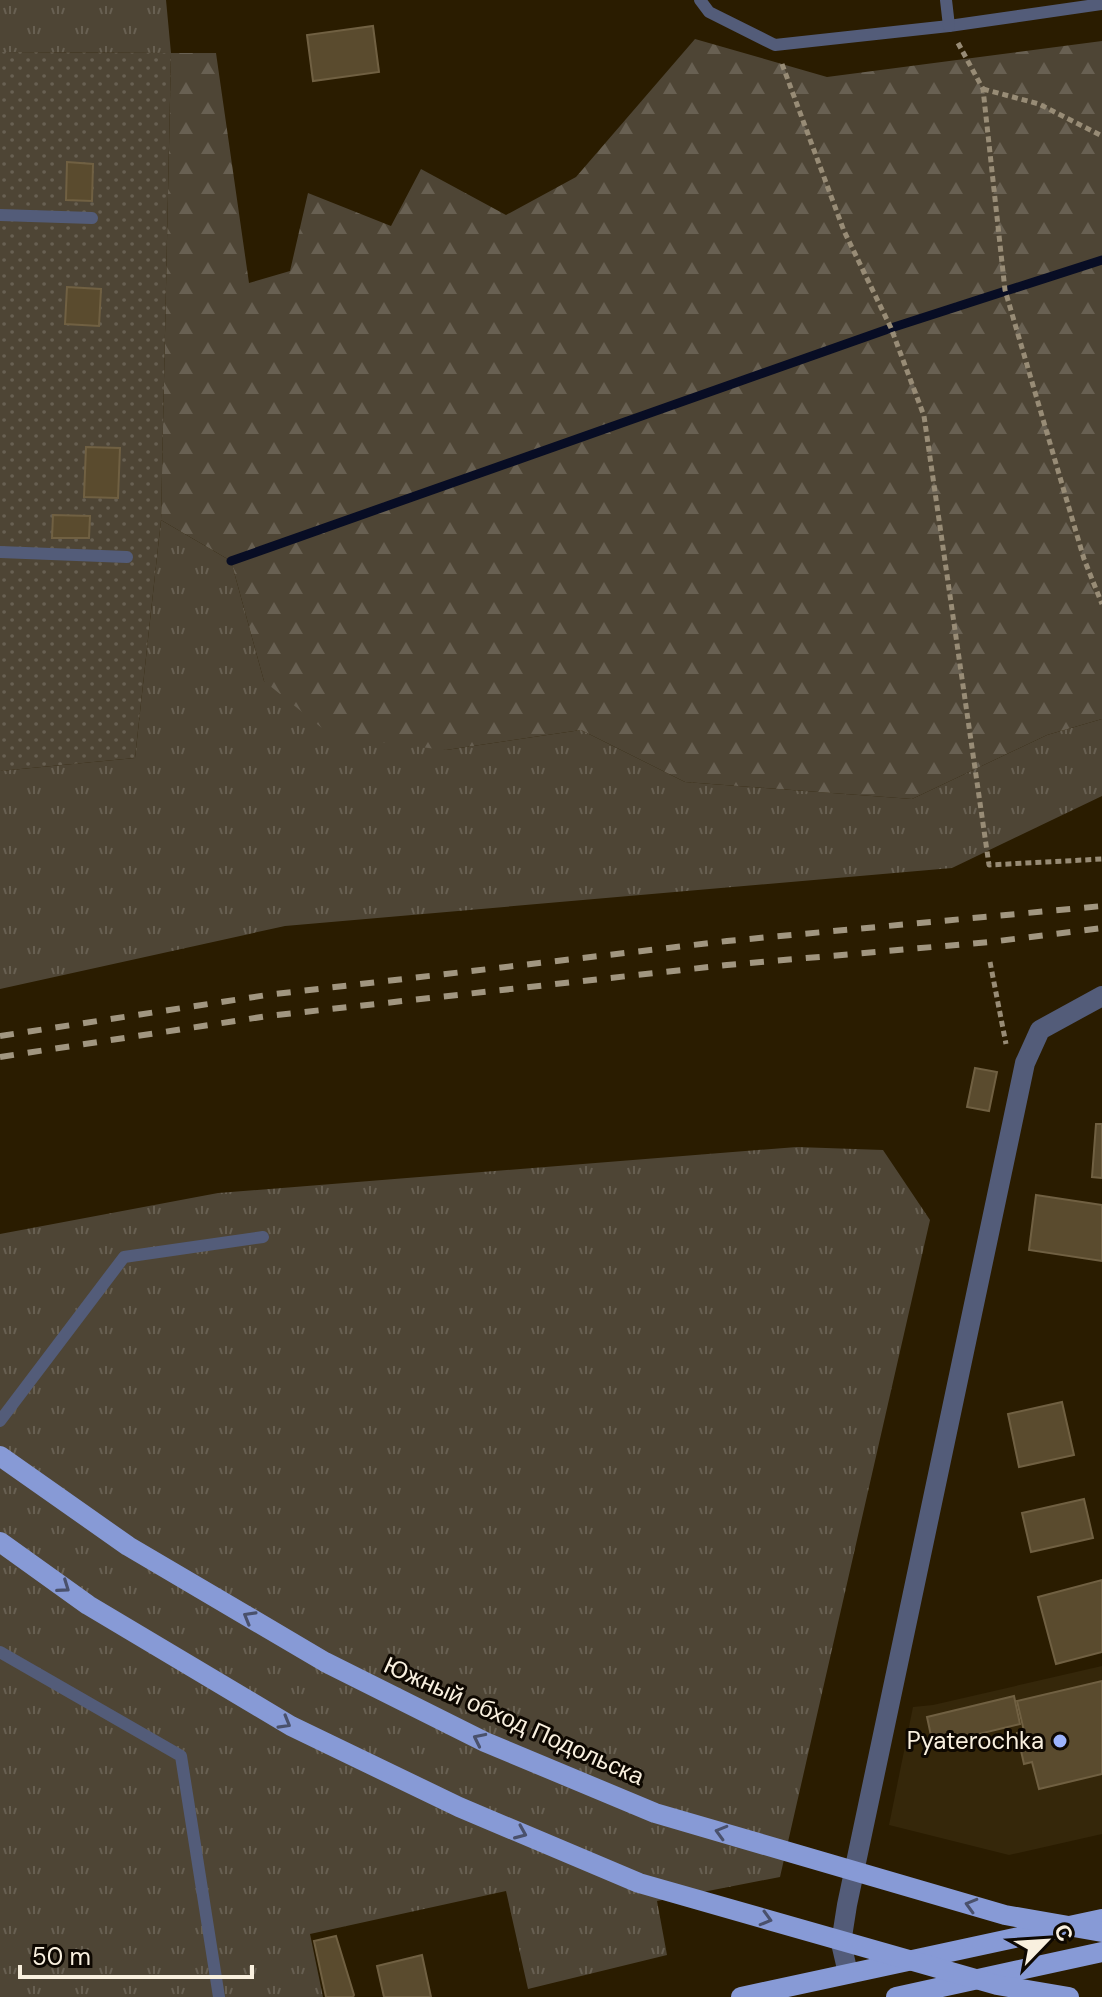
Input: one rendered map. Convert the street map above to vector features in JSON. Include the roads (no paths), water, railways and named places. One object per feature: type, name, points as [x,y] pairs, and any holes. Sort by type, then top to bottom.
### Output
[{"type":"main road","name":"Южный обход Подольска","points":[[0,1456],[128,1546],[325,1662],[485,1742],[655,1813],[1005,1915],[1102,1932]]},
{"type":"main road","points":[[0,1542],[88,1605],[291,1726],[459,1807],[639,1883],[997,1985],[1069,1997]]},
{"type":"main road","points":[[741,1997],[1102,1919]]},
{"type":"main road","points":[[896,1997],[1102,1952]]},
{"type":"street","points":[[848,1973],[841,1943],[847,1905],[1025,1063],[1040,1030],[1102,996]]},
{"type":"lane","points":[[700,0],[709,12],[775,45],[949,26],[1068,4],[1102,4]]},
{"type":"lane","points":[[946,0],[949,26]]},
{"type":"lane","points":[[0,215],[92,218]]},
{"type":"lane","points":[[0,552],[127,557]]},
{"type":"lane","points":[[0,1421],[124,1257],[263,1237]]},
{"type":"lane","points":[[0,1652],[181,1756],[219,1997]]},
{"type":"waterway","points":[[231,561],[891,328],[1102,260]]},
{"type":"railway","points":[[0,1036],[267,995],[727,941],[1102,906]]},
{"type":"railway","points":[[0,1057],[268,1016],[727,965],[990,942],[1102,928]]},
{"type":"place","name":"Pyaterochka","points":[[1060,1741]]}]
